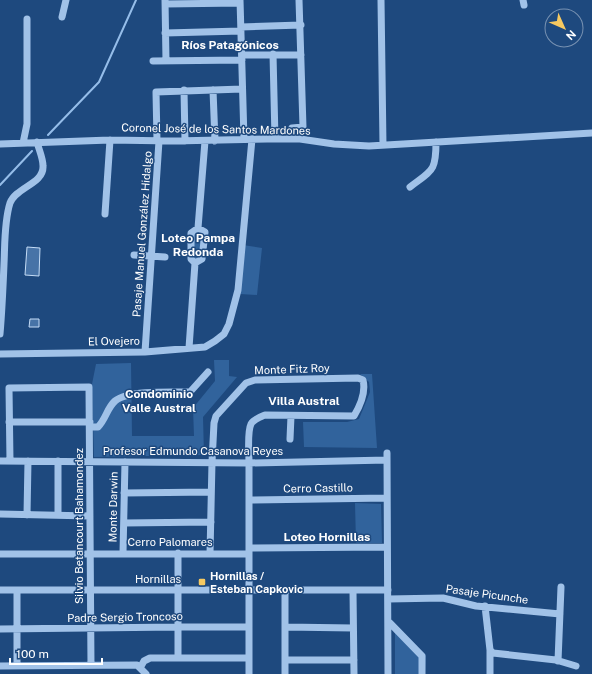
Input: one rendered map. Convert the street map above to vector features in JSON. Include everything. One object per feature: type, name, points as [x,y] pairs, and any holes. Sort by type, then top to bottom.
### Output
[{"type":"street","points":[[62,17],[66,0]]},
{"type":"street","points":[[292,128],[303,127],[300,0]]},
{"type":"street","points":[[381,0],[383,145]]},
{"type":"street","points":[[166,61],[165,2],[240,1],[242,89],[248,139]]},
{"type":"street","points":[[23,143],[28,124],[27,19]]},
{"type":"street","points":[[165,33],[301,25]]},
{"type":"street","points":[[152,61],[242,57],[273,54],[301,55]]},
{"type":"street","points":[[273,54],[275,139]]},
{"type":"street","points":[[185,141],[184,90],[242,89]]},
{"type":"street","name":"Pasaje Manuel González Hidalgo","points":[[145,352],[158,141],[156,92],[184,90]]},
{"type":"street","points":[[213,90],[215,141]]},
{"type":"street","name":"Coronel José de los Santos Mardones","points":[[0,144],[110,140],[215,141],[248,139],[300,139],[334,144],[383,145],[592,133]]},
{"type":"street","name":"El Ovejero","points":[[0,354],[145,352],[204,347],[224,334],[229,324],[238,290],[248,139]]},
{"type":"street","points":[[105,214],[110,140]]},
{"type":"street","points":[[189,348],[196,264],[191,258],[191,233],[198,228],[205,141]]},
{"type":"street","points":[[0,334],[5,236],[9,209],[16,194],[35,181],[42,174],[43,165],[37,142]]},
{"type":"street","points":[[410,188],[429,173],[434,167],[436,159],[436,142]]},
{"type":"street","points":[[196,264],[202,259],[204,245],[204,232],[198,228]]},
{"type":"street","points":[[134,255],[165,257]]},
{"type":"street","points":[[10,461],[10,422],[90,425],[98,427],[103,422],[111,405],[122,397],[135,394],[190,392],[208,372]]},
{"type":"street","name":"Monte Fitz Roy","points":[[210,554],[212,462],[214,423],[216,416],[246,383],[254,380],[358,378],[363,380],[365,387],[359,407],[354,416],[291,416]]},
{"type":"street","name":"Silvio Betancourt Bahamondez","points":[[10,422],[9,388],[90,387],[91,665]]},
{"type":"street","points":[[249,674],[249,463],[250,431],[252,424],[257,418],[265,415],[291,416],[290,439]]},
{"type":"street","name":"Profesor Edmundo Casanova Reyes","points":[[0,461],[249,463],[387,457],[387,498]]},
{"type":"street","points":[[27,515],[28,461]]},
{"type":"street","points":[[58,461],[58,515]]},
{"type":"street","name":"Monte Darwin","points":[[123,553],[125,462]]},
{"type":"street","points":[[124,492],[211,492]]},
{"type":"street","points":[[387,498],[388,674]]},
{"type":"street","name":"Cerro Castillo","points":[[249,500],[387,498]]},
{"type":"street","points":[[0,514],[90,516]]},
{"type":"street","points":[[124,524],[211,522]]},
{"type":"street","name":"Cerro Palomares","points":[[0,554],[210,554],[249,551],[387,547]]},
{"type":"street","points":[[178,553],[178,657]]},
{"type":"street","points":[[558,661],[561,587]]},
{"type":"street","name":"Hornillas","points":[[0,590],[388,590]]},
{"type":"street","points":[[17,590],[17,666]]},
{"type":"street","points":[[285,590],[285,674]]},
{"type":"street","points":[[353,591],[354,674]]},
{"type":"street","name":"Pasaje Picunche","points":[[388,600],[443,598],[476,606],[560,614]]},
{"type":"street","points":[[485,606],[492,652],[490,674]]},
{"type":"street","points":[[388,621],[422,656],[422,674]]},
{"type":"street","name":"Padre Sergio Troncoso","points":[[0,629],[249,627]]},
{"type":"street","points":[[285,627],[354,628]]},
{"type":"street","points":[[492,652],[558,661],[576,666]]},
{"type":"street","points":[[140,668],[144,661],[150,658],[249,658]]},
{"type":"street","points":[[285,660],[354,660]]},
{"type":"street","points":[[0,666],[17,666],[37,670],[91,665],[137,666],[146,674]]},
{"type":"street","points":[[75,666],[75,674]]},
{"type":"street","points":[[107,666],[107,674]]},
{"type":"shaded area","points":[[199,231],[202,235],[200,258],[194,259],[193,234]]},
{"type":"shaded area","points":[[243,245],[262,248],[257,295],[240,294]]},
{"type":"shaded area","points":[[214,360],[229,360],[229,376],[237,377],[203,417],[204,455],[94,457],[92,384],[96,364],[131,363],[132,436],[194,436],[193,408],[215,381]]},
{"type":"shaded area","points":[[360,374],[372,374],[377,448],[304,447],[303,422],[347,422],[359,419],[370,392],[369,382]]},
{"type":"shaded area","points":[[355,503],[381,504],[382,543],[356,543]]},
{"type":"shaded area","points":[[395,624],[426,655],[425,674],[395,674]]},
{"type":"building","points":[[27,247],[40,248],[39,276],[25,275]]},
{"type":"building","points":[[30,319],[39,319],[39,327],[29,327]]},
{"type":"waterway","points":[[48,135],[99,82],[136,0]]},
{"type":"waterway","points":[[0,185],[32,151]]},
{"type":"place","name":"Hornillas / Esteban Capkovic","points":[[202,582]]},
{"type":"district","name":"Ríos Patagónicos","points":[[230,45]]},
{"type":"district","name":"Loteo Pampa Redonda","points":[[198,245]]},
{"type":"district","name":"Condominio Valle Austral","points":[[159,401]]},
{"type":"district","name":"Villa Austral","points":[[304,401]]},
{"type":"district","name":"Loteo Hornillas","points":[[327,537]]}]
